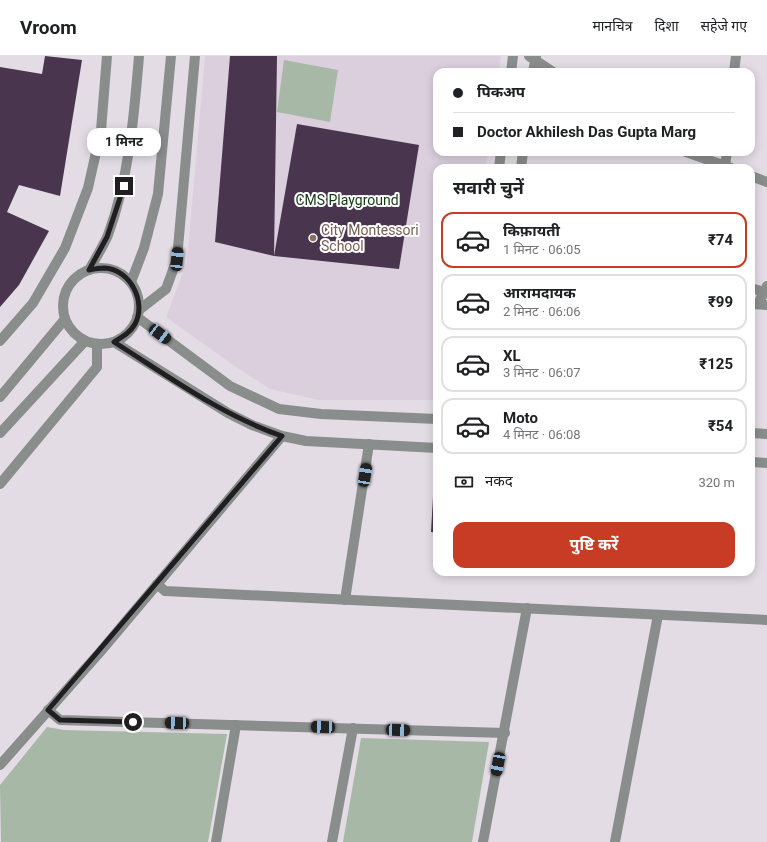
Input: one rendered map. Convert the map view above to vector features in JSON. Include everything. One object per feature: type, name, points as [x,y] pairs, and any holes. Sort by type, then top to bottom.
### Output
[{"type":"street","points":[[0,341],[33,303],[65,248],[88,188],[101,130],[107,56]]},
{"type":"street","points":[[89,270],[107,237],[124,186],[135,105],[139,56]]},
{"type":"street","points":[[131,282],[144,248],[158,194],[171,56]]},
{"type":"street","points":[[138,313],[166,289],[177,259],[195,56]]},
{"type":"street","points":[[512,68],[513,56]]},
{"type":"street","points":[[734,68],[736,56]]},
{"type":"street","points":[[533,57],[533,68]]},
{"type":"street","points":[[533,57],[547,68]]},
{"type":"street","points":[[697,156],[720,164]]},
{"type":"street","points":[[755,178],[767,182]]},
{"type":"street","points":[[105,268],[118,272],[131,282],[138,295],[138,313],[135,324],[125,336],[114,342],[97,344],[85,341],[72,330],[65,319],[63,302],[67,289],[77,276],[89,270],[105,268]]},
{"type":"street","points":[[755,288],[766,289],[759,304]]},
{"type":"street","points":[[138,313],[230,386],[279,409],[321,414],[433,419]]},
{"type":"street","points":[[0,397],[65,319]]},
{"type":"street","points":[[0,433],[85,341]]},
{"type":"street","points":[[114,342],[228,414],[282,436],[306,441],[433,448]]},
{"type":"street","points":[[0,484],[97,367],[97,344]]},
{"type":"street","points":[[755,433],[767,434]]},
{"type":"street","points":[[0,765],[157,584],[282,436]]},
{"type":"street","points":[[345,600],[369,444]]},
{"type":"street","points":[[755,462],[767,463]]},
{"type":"street","points":[[157,584],[165,591],[767,620]]},
{"type":"street","points":[[483,842],[526,608]]},
{"type":"street","points":[[615,842],[658,615]]},
{"type":"street","points":[[48,710],[60,720],[504,733]]},
{"type":"street","points":[[216,842],[236,725]]},
{"type":"street","points":[[332,842],[353,728]]},
{"type":"shaded area","name":"City Montessori School","points":[[205,56],[501,56],[500,68],[433,68],[433,156],[487,156],[486,164],[433,164],[433,400],[319,400],[270,389],[233,365],[166,317],[187,262]]},
{"type":"green space","points":[[284,60],[338,70],[330,122],[277,112]]},
{"type":"green space","points":[[47,727],[64,730],[227,734],[208,842],[1,842],[0,785]]},
{"type":"green space","points":[[361,738],[489,742],[472,842],[343,842]]},
{"type":"building","points":[[45,56],[82,60],[60,196],[19,185],[7,212],[49,231],[19,285],[0,307],[0,67],[42,74]]},
{"type":"building","points":[[230,56],[277,56],[274,256],[215,242]]},
{"type":"building","name":"CMS Playground","points":[[297,124],[419,145],[399,269],[274,256]]},
{"type":"building","points":[[433,497],[433,532],[431,532]]},
{"type":"place","name":"City Montessori School","points":[[313,238]]},
{"type":"route","points":[[124,186],[107,237],[89,270],[105,268],[118,272],[131,282],[138,295],[139,310],[135,324],[125,336],[114,342],[228,414],[282,436],[100,651],[48,710],[60,720],[133,722]]}]
